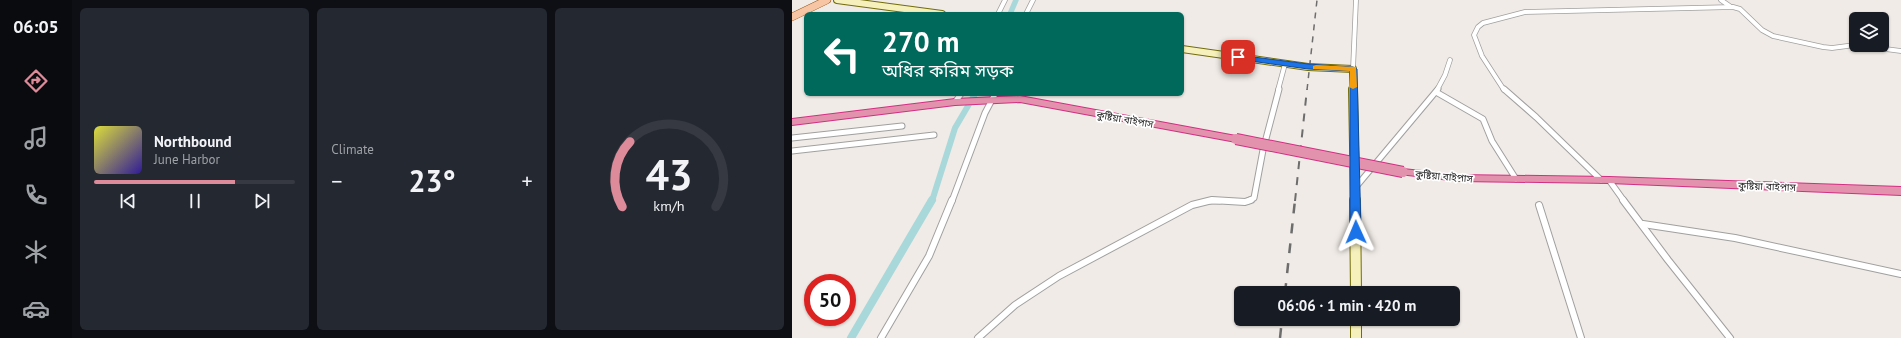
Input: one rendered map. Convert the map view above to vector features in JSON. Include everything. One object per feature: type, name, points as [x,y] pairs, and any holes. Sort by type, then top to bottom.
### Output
[{"type":"highway","name":"কুষ্টিয়া বাইপাস","points":[[792,122],[958,99],[993,98],[1020,100],[1236,139],[1403,172],[1459,178],[1605,180],[1901,191]]},
{"type":"main road","points":[[792,17],[827,0]]},
{"type":"main road","points":[[837,0],[927,12]]},
{"type":"main road","points":[[1184,50],[1308,67],[1353,69],[1356,286]]},
{"type":"main road","points":[[1356,326],[1356,338]]},
{"type":"street","points":[[999,12],[1005,0]]},
{"type":"street","points":[[1027,12],[1033,0]]},
{"type":"street","points":[[1353,69],[1356,0]]},
{"type":"street","points":[[1721,0],[1730,7]]},
{"type":"street","points":[[1730,338],[1668,260],[1643,224],[1605,180],[1536,117],[1506,92],[1482,56],[1474,35],[1478,27],[1491,20],[1536,11],[1730,7],[1740,9],[1762,30],[1773,36],[1823,47],[1832,48],[1855,45],[1901,51]]},
{"type":"street","points":[[1354,188],[1436,92],[1445,75],[1450,60]]},
{"type":"street","points":[[978,338],[1015,304],[1059,276],[1192,205],[1212,200],[1245,202],[1254,198],[1263,150],[1285,64]]},
{"type":"street","points":[[1436,92],[1482,119],[1492,141],[1516,179]]},
{"type":"street","points":[[881,338],[898,314],[929,256],[948,211],[985,113],[993,98]]},
{"type":"street","points":[[792,138],[902,126]]},
{"type":"street","points":[[792,151],[934,135]]},
{"type":"street","points":[[1539,205],[1581,338]]},
{"type":"street","points":[[1643,224],[1735,238],[1789,251],[1901,274]]},
{"type":"waterway","points":[[1011,12],[1016,0]]},
{"type":"waterway","points":[[932,201],[955,128],[974,96]]},
{"type":"waterway","points":[[851,338],[932,200]]},
{"type":"railway","points":[[1307,90],[1317,0]]},
{"type":"railway","points":[[1295,201],[1307,89]]},
{"type":"railway","points":[[1286,286],[1295,200]]},
{"type":"railway","points":[[1280,338],[1281,326]]},
{"type":"slow traffic","points":[[1316,67],[1353,69],[1353,87]]},
{"type":"route","points":[[1238,57],[1308,67],[1353,69],[1356,232]]}]
